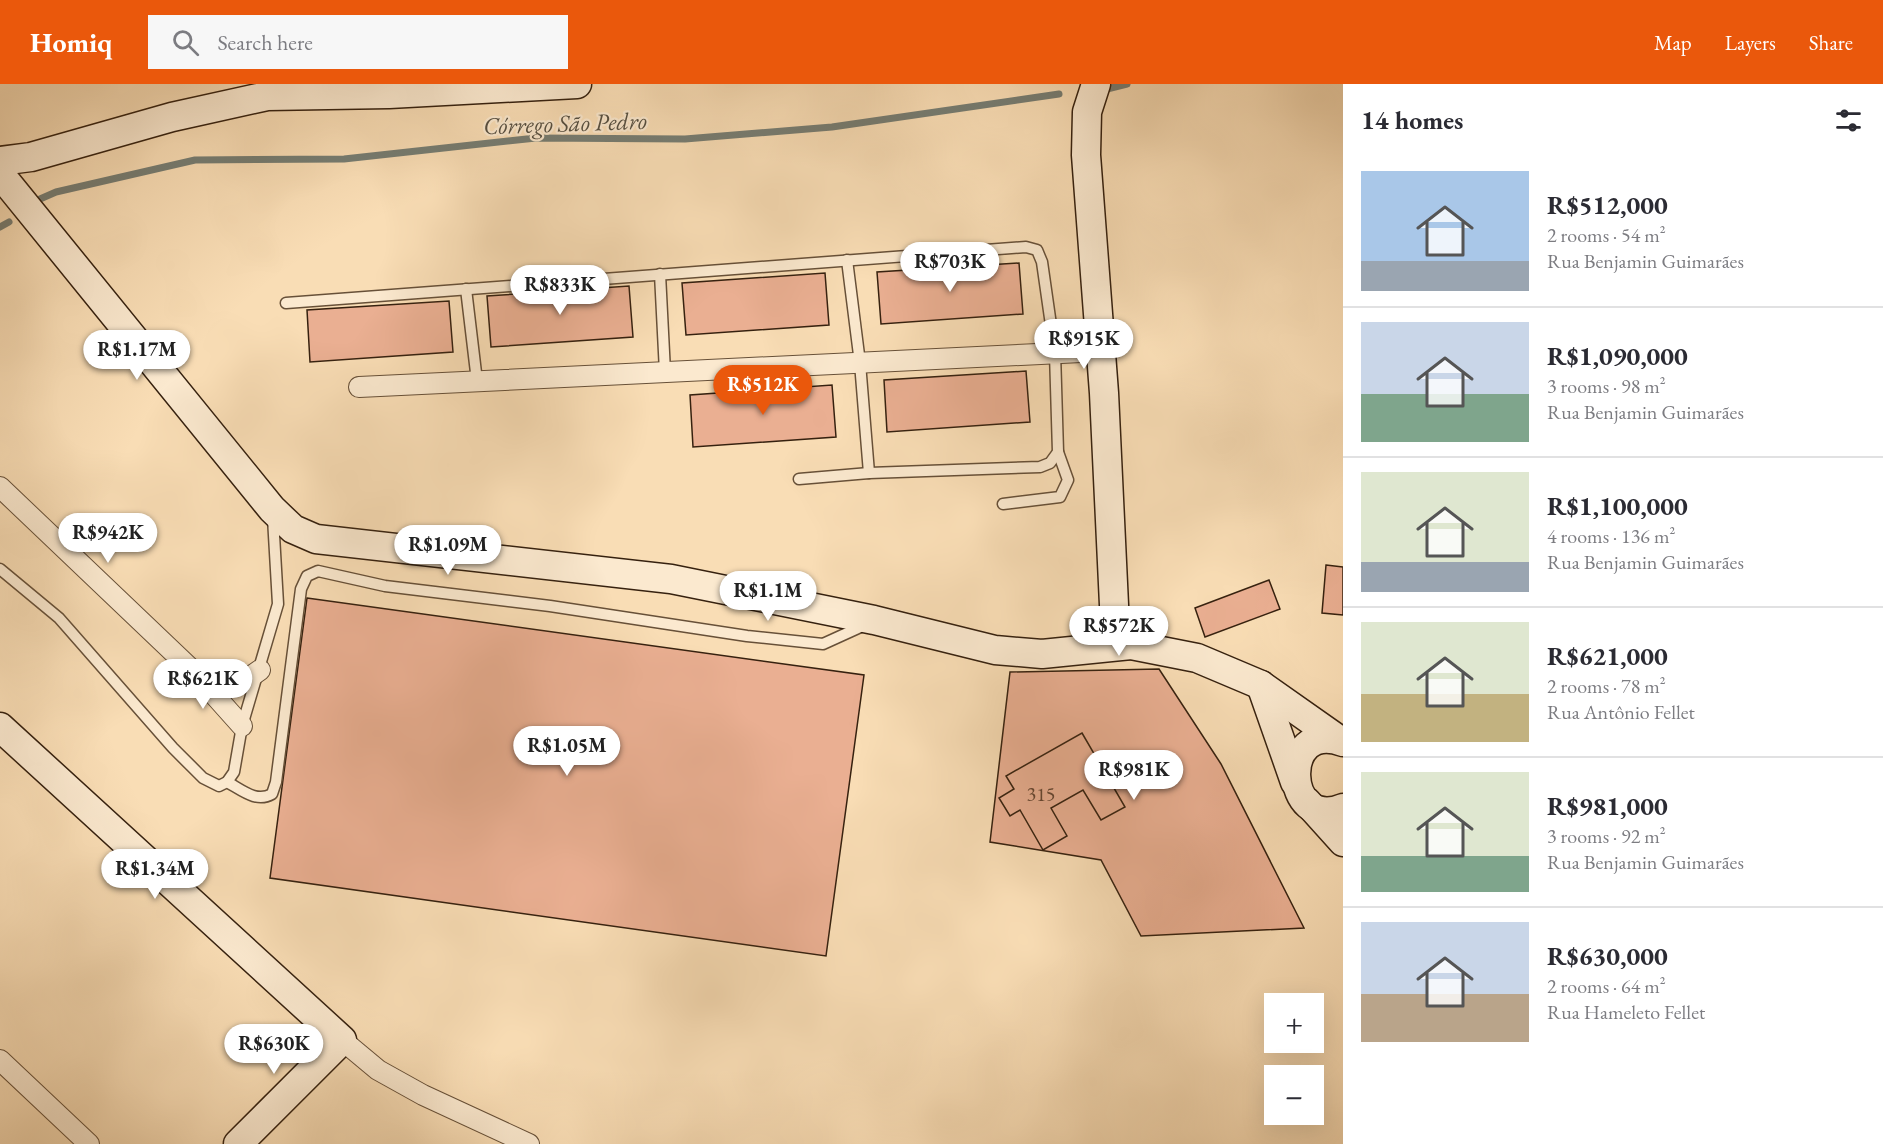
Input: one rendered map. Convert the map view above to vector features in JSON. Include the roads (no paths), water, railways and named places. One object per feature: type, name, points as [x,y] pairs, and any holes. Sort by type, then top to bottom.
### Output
[{"type":"street","points":[[0,161],[32,157],[269,90],[577,84]]},
{"type":"street","points":[[1088,98],[1086,156],[1123,636]]},
{"type":"street","points":[[32,157],[19,176],[13,191],[272,509],[293,529],[316,539],[671,579],[874,621],[995,650],[1042,654],[1087,651],[1123,636],[1197,658],[1261,685],[1341,741]]},
{"type":"street","points":[[359,387],[1101,351]]},
{"type":"street","points":[[0,487],[191,669],[242,726]]},
{"type":"street","points":[[191,669],[218,681],[245,681],[260,670]]},
{"type":"street","points":[[1261,685],[1301,792],[1343,842]]},
{"type":"street","points":[[0,727],[342,1040],[378,1070],[423,1095],[529,1144]]},
{"type":"street","points":[[1341,741],[1321,740],[1305,749],[1294,770],[1301,792],[1328,811],[1343,808]]},
{"type":"street","points":[[238,1144],[342,1040]]},
{"type":"street","points":[[0,1060],[89,1144]]},
{"type":"lane","points":[[286,303],[1026,247],[1037,250],[1042,262],[1055,353],[1058,452],[1068,480],[1060,497],[1003,504]]},
{"type":"lane","points":[[847,260],[860,363],[869,473]]},
{"type":"lane","points":[[660,274],[665,372]]},
{"type":"lane","points":[[466,289],[477,381]]},
{"type":"lane","points":[[799,479],[869,473],[1040,467],[1050,463],[1058,452]]},
{"type":"lane","points":[[0,569],[59,618],[197,772],[214,786],[227,782],[234,772],[242,726],[278,604],[272,509]]},
{"type":"lane","points":[[227,782],[255,798],[264,798],[272,794],[276,782],[302,588],[307,576],[313,573],[385,586],[550,606],[747,636],[824,644],[874,621]]},
{"type":"waterway","name":"Córrego São Pedro","points":[[1107,89],[1127,84]]},
{"type":"waterway","name":"Córrego São Pedro","points":[[40,199],[56,192],[195,160],[344,159],[536,138],[685,139],[832,127],[1059,94]]},
{"type":"waterway","name":"Córrego São Pedro","points":[[0,227],[9,222]]}]
